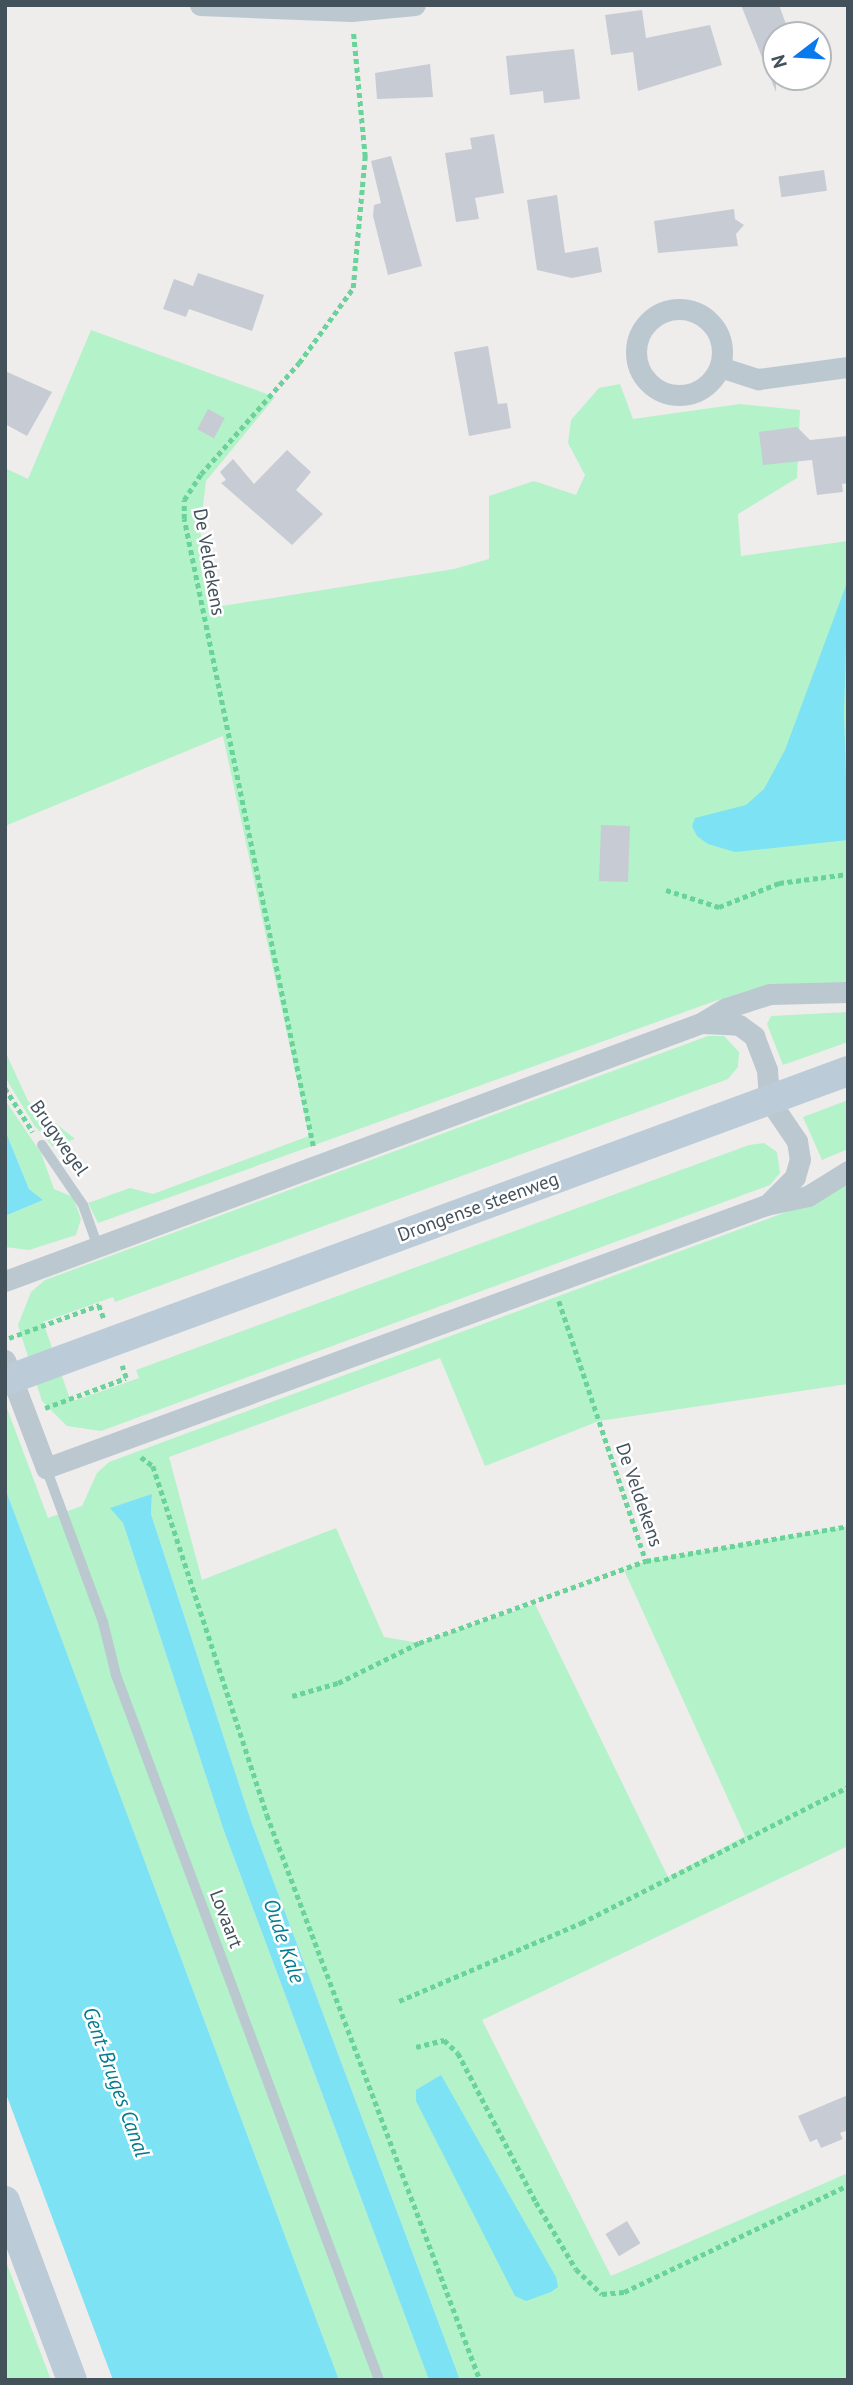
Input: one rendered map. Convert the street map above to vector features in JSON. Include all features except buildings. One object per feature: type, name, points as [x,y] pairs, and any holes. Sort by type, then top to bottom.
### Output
[{"type":"street","points":[[200,5],[351,10],[415,5]]},
{"type":"street","points":[[680,308],[695,311],[717,331],[722,345],[720,367],[701,390],[686,395],[658,390],[639,368],[635,353],[639,333],[660,312],[680,308]]},
{"type":"street","points":[[720,367],[758,379],[848,368]]},
{"type":"street","points":[[5,1281],[701,1023],[726,1008],[770,994],[848,992]]},
{"type":"street","points":[[701,1023],[721,1021],[754,1036],[764,1060],[769,1100],[797,1141],[800,1160],[795,1177],[766,1205]]},
{"type":"street","name":"Drongense steenweg","points":[[5,1381],[848,1072]]},
{"type":"street","points":[[5,1360],[46,1468],[766,1205],[808,1196],[848,1171]]},
{"type":"street","points":[[5,2201],[72,2380]]},
{"type":"lane","name":"Brugwegel","points":[[43,1145],[83,1205],[98,1247]]},
{"type":"lane","name":"Lovaart","points":[[46,1468],[103,1622],[116,1675],[379,2380]]},
{"type":"path","name":"De Veldekens","points":[[320,1166],[304,1109],[184,519],[184,500],[201,474],[299,363],[353,288],[365,157],[351,10]]},
{"type":"path","points":[[666,890],[719,907],[779,883],[848,874]]},
{"type":"path","name":"Brugwegel","points":[[5,1088],[43,1145]]},
{"type":"path","name":"De Veldekens","points":[[553,1283],[646,1561],[848,1526]]},
{"type":"path","points":[[5,1340],[99,1305]]},
{"type":"path","points":[[72,1398],[126,1378]]},
{"type":"path","points":[[121,1441],[153,1466],[267,1815],[480,2380]]},
{"type":"path","points":[[292,1696],[338,1683],[419,1643],[646,1561]]},
{"type":"path","points":[[399,2001],[581,1923],[848,1787]]},
{"type":"path","points":[[416,2047],[444,2039],[458,2053],[576,2269],[602,2294],[624,2292],[848,2185]]},
{"type":"green space","points":[[91,330],[275,397],[206,481],[200,530],[216,607],[454,569],[489,559],[489,496],[534,481],[576,495],[585,475],[568,443],[571,420],[599,388],[620,384],[633,419],[740,404],[800,410],[797,478],[738,514],[741,556],[848,541],[848,983],[753,989],[715,1001],[98,1223],[88,1203],[130,1188],[153,1194],[309,1136],[223,736],[5,826],[5,468],[28,479]]},
{"type":"green space","points":[[848,1012],[848,1042],[783,1065],[767,1024],[771,1016]]},
{"type":"green space","points":[[708,1036],[724,1036],[739,1052],[738,1067],[728,1079],[115,1302],[113,1297],[43,1322],[71,1402],[139,1378],[136,1370],[749,1145],[764,1143],[777,1152],[780,1173],[770,1185],[101,1431],[67,1426],[42,1401],[18,1325],[31,1292],[45,1280]]},
{"type":"green space","points":[[5,1051],[28,1101],[75,1139],[53,1147],[34,1125],[5,1077]]},
{"type":"green space","points":[[5,1100],[41,1153],[54,1189],[73,1197],[81,1219],[76,1235],[29,1250],[5,1247],[5,1216],[43,1200],[29,1189],[5,1130]]},
{"type":"green space","points":[[848,1100],[848,1149],[822,1160],[803,1117]]},
{"type":"green space","points":[[848,1182],[848,1384],[599,1421],[485,1466],[440,1358],[169,1457],[202,1580],[336,1528],[384,1637],[419,1643],[535,1604],[668,1877],[745,1836],[624,1570],[646,1561],[848,1526],[848,1846],[482,2020],[611,2276],[848,2173],[848,2380],[460,2380],[251,1821],[151,1514],[152,1495],[111,1508],[123,1523],[224,1831],[429,2380],[339,2380],[5,1488],[5,1403],[48,1518],[82,1506],[97,1473],[109,1462],[808,1204]]},
{"type":"green space","points":[[5,2259],[51,2380],[5,2380]]},
{"type":"water","points":[[848,580],[844,714],[848,840],[735,852],[708,844],[697,836],[692,826],[695,818],[746,805],[764,789],[785,750]]},
{"type":"water","points":[[5,1130],[29,1189],[43,1200],[5,1216]]},
{"type":"water","name":"Gent-Bruges Canal","points":[[5,1488],[339,2380],[113,2380],[5,2091]]},
{"type":"water","name":"Oude Kale","points":[[152,1494],[151,1514],[251,1821],[460,2380],[429,2380],[224,1831],[123,1523],[110,1508]]},
{"type":"water","points":[[441,2075],[556,2277],[558,2287],[551,2292],[526,2301],[515,2296],[416,2101],[416,2090]]}]
